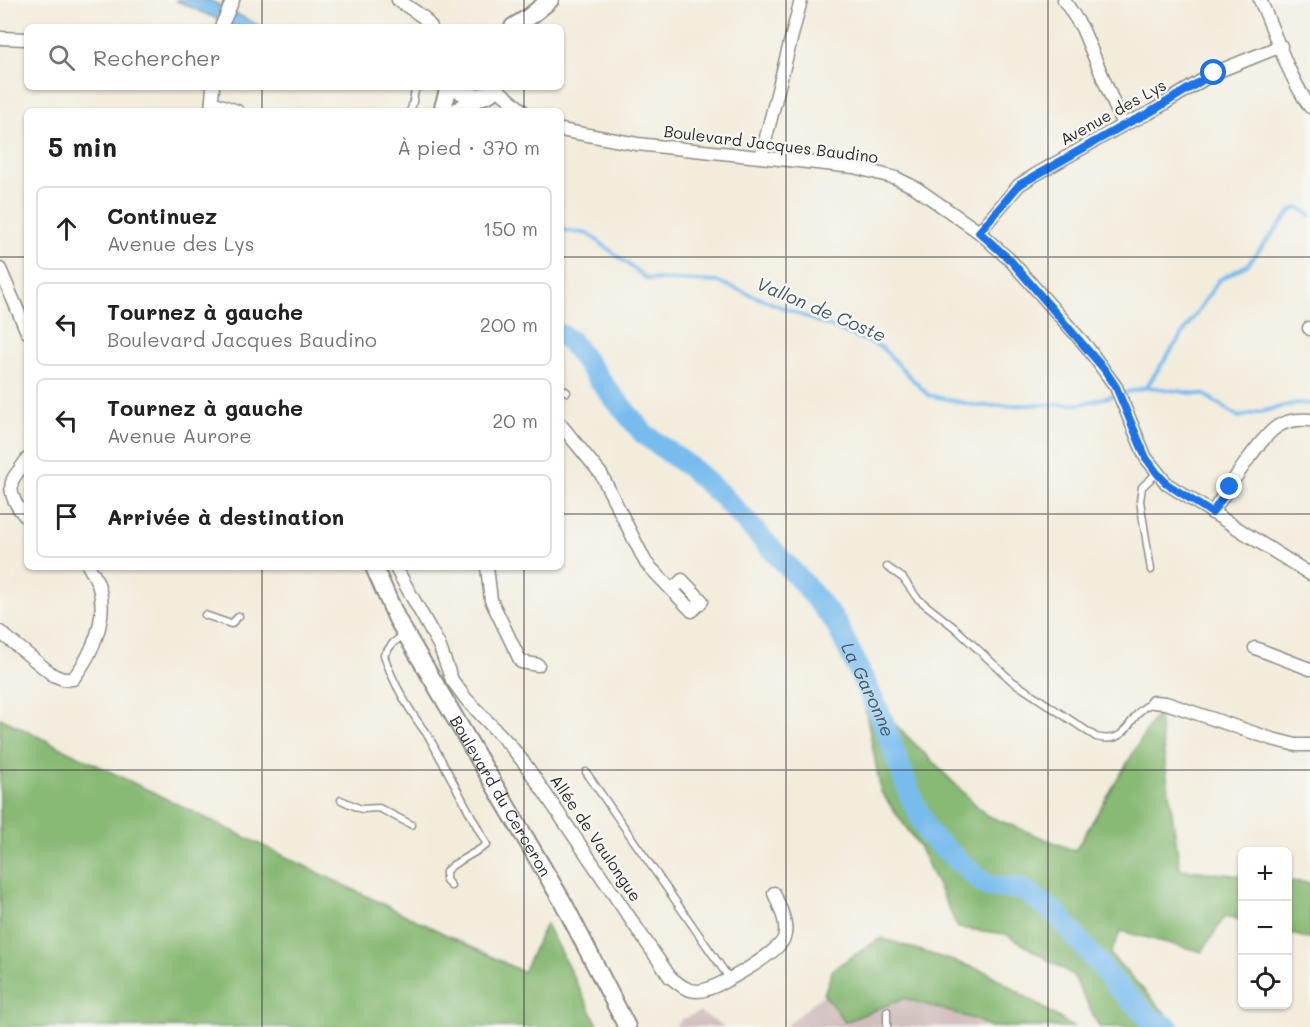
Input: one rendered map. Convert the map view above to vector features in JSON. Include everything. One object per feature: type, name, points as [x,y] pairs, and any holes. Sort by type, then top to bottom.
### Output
[{"type":"main road","points":[[526,22],[550,0]]},
{"type":"main road","points":[[443,108],[447,90]]},
{"type":"main road","points":[[460,90],[465,94],[480,97],[494,90]]},
{"type":"main road","points":[[462,108],[480,97]]},
{"type":"main road","name":"Boulevard du Cerceron","points":[[375,570],[405,634],[564,904],[627,1027]]},
{"type":"street","points":[[398,0],[423,17],[429,24]]},
{"type":"street","points":[[761,158],[801,0]]},
{"type":"street","points":[[1064,0],[1082,28],[1124,125]]},
{"type":"street","points":[[1260,0],[1281,46],[1295,86],[1310,107]]},
{"type":"street","points":[[222,24],[231,5]]},
{"type":"street","points":[[0,38],[24,39]]},
{"type":"street","name":"Avenue des Lys","points":[[979,232],[1019,185],[1149,113],[1214,73],[1281,46]]},
{"type":"street","points":[[211,106],[213,90]]},
{"type":"street","points":[[499,90],[520,108]]},
{"type":"street","name":"Boulevard Jacques Baudino","points":[[564,131],[637,144],[854,168],[896,178],[936,201],[979,232],[1019,270],[1087,347],[1116,387],[1146,458],[1167,484],[1310,574]]},
{"type":"street","points":[[0,269],[24,325]]},
{"type":"street","points":[[1212,513],[1266,436],[1280,425],[1298,419],[1310,420]]},
{"type":"street","points":[[564,429],[601,474],[646,563],[672,590]]},
{"type":"street","points":[[24,464],[13,480],[11,491],[16,504],[24,514]]},
{"type":"street","points":[[0,632],[53,675],[63,680],[73,679],[84,665],[95,640],[102,614],[98,584],[91,570]]},
{"type":"street","name":"Allée de Vaulongue","points":[[397,570],[439,645],[452,680],[466,699],[525,764],[670,977],[687,990],[702,991],[761,961],[778,948],[785,937],[785,921],[774,892]]},
{"type":"street","points":[[487,570],[491,600],[521,662],[538,665]]},
{"type":"street","points":[[1256,648],[1310,669]]},
{"type":"street","points":[[1153,702],[1166,703],[1272,739],[1296,745],[1310,745]]},
{"type":"lane","points":[[412,108],[415,90]]},
{"type":"lane","points":[[1151,570],[1140,501],[1142,487],[1157,473]]},
{"type":"lane","points":[[887,567],[903,578],[917,598],[956,628],[1012,681],[1096,738],[1105,740],[1116,738],[1126,731],[1140,709],[1153,702]]},
{"type":"lane","points":[[205,615],[231,624],[239,616]]},
{"type":"lane","points":[[405,634],[393,643],[384,655],[388,668],[419,725],[429,737],[487,845],[446,871],[446,880],[451,886]]},
{"type":"lane","points":[[586,771],[729,978]]},
{"type":"lane","points":[[341,800],[361,809],[379,808],[412,825]]},
{"type":"lane","points":[[887,1011],[887,1027]]},
{"type":"shaded area","points":[[824,994],[845,1022],[904,998],[977,1020],[990,1027],[785,1027]]},
{"type":"shaded area","points":[[700,1012],[724,1027],[674,1027],[682,1019]]},
{"type":"green space","points":[[862,691],[986,815],[1075,851],[1158,711],[1180,869],[1238,876],[1238,919],[1225,916],[1202,952],[1121,931],[1110,954],[1178,1027],[1099,1027],[1073,975],[1006,934],[958,928],[919,846],[881,792]]},
{"type":"green space","points":[[0,718],[523,972],[546,924],[599,1027],[0,1027]]},
{"type":"green space","points":[[1292,881],[1310,883],[1310,939],[1292,934]]},
{"type":"green space","points":[[881,938],[987,972],[1073,1027],[990,1027],[977,1020],[904,998],[845,1022],[824,994],[833,969]]},
{"type":"water","points":[[175,0],[209,0],[256,24],[228,24]]},
{"type":"waterway","points":[[1147,386],[1219,280],[1247,265],[1292,210],[1300,208],[1310,215]]},
{"type":"waterway","name":"Vallon de Coste","points":[[564,230],[589,234],[647,279],[719,282],[881,347],[928,395],[978,406],[1081,404],[1147,387],[1205,395],[1239,417],[1297,403],[1310,404]]},
{"type":"waterway","name":"La Garonne","points":[[564,337],[571,342],[644,434],[691,468],[723,497],[806,586],[836,623],[882,719],[911,797],[930,836],[987,886],[1022,889],[1057,914],[1117,986],[1153,1021],[1168,1027]]},
{"type":"route","points":[[1214,73],[1149,113],[1019,185],[979,232],[1011,261],[1104,369],[1116,387],[1146,458],[1167,484],[1212,513],[1230,487]]}]
